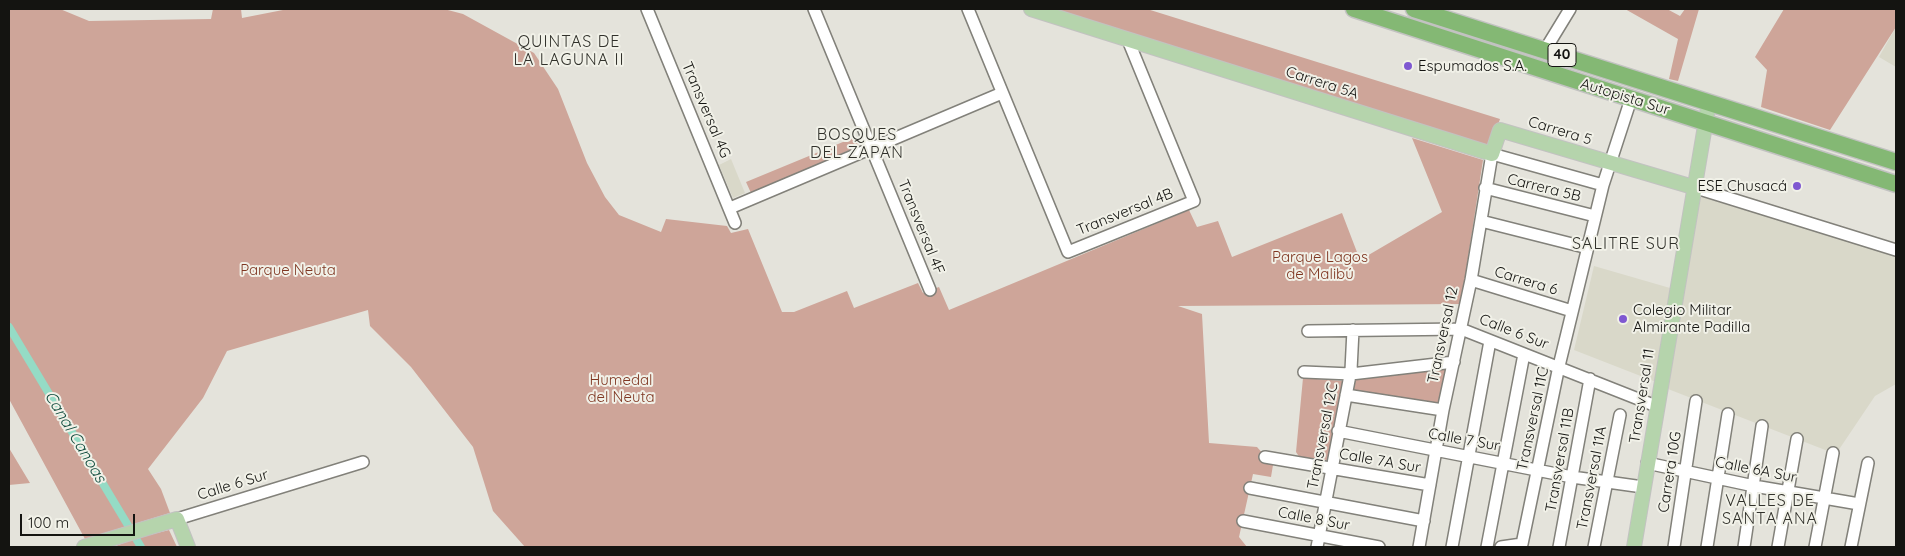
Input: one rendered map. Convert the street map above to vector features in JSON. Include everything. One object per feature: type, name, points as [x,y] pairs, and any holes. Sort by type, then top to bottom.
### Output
[{"type":"highway","name":"Autopista Sur","points":[[1354,9],[1896,184]]},
{"type":"highway","name":"Autopista Sur","points":[[1414,9],[1896,162]]},
{"type":"main road","name":"Carrera 5A","points":[[1032,9],[1492,154]]},
{"type":"main road","name":"Transversal 11","points":[[1634,547],[1656,406],[1709,102]]},
{"type":"main road","name":"Transversal 12","points":[[1492,154],[1500,130]]},
{"type":"main road","name":"Carrera 5","points":[[1500,130],[1693,187]]},
{"type":"main road","name":"Calle 6 Sur","points":[[90,547],[131,532],[177,519]]},
{"type":"main road","points":[[177,519],[188,547]]},
{"type":"street","name":"Transversal 4G","points":[[647,9],[736,223]]},
{"type":"street","name":"Transversal 4F","points":[[814,9],[874,148],[930,290]]},
{"type":"street","name":"Transversal 4B","points":[[968,9],[1068,252],[1194,201],[1128,40]]},
{"type":"street","points":[[1545,50],[1570,9]]},
{"type":"street","points":[[730,208],[1002,93]]},
{"type":"street","name":"Transversal 11C","points":[[1501,547],[1522,544],[1559,366],[1603,185],[1632,99]]},
{"type":"street","name":"Carrera 5A","points":[[1492,154],[1603,185]]},
{"type":"street","name":"Transversal 12","points":[[1419,547],[1443,410],[1471,280],[1492,154]]},
{"type":"street","points":[[1693,187],[1896,250]]},
{"type":"street","name":"Carrera 5B","points":[[1485,188],[1596,216]]},
{"type":"street","points":[[1481,221],[1588,248]]},
{"type":"street","name":"Carrera 6","points":[[1471,280],[1572,311]]},
{"type":"street","name":"Calle 6 Sur","points":[[1308,331],[1461,329],[1559,366],[1656,406]]},
{"type":"street","name":"Transversal 12C","points":[[1316,547],[1320,536],[1350,374],[1353,330]]},
{"type":"street","points":[[1452,547],[1490,341]]},
{"type":"street","points":[[1487,547],[1524,354]]},
{"type":"street","points":[[1304,372],[1350,374],[1454,362]]},
{"type":"street","name":"Transversal 11B","points":[[1559,547],[1590,379]]},
{"type":"street","points":[[1346,395],[1443,410]]},
{"type":"street","name":"Carrera 10G","points":[[1674,547],[1696,402]]},
{"type":"street","points":[[1707,547],[1728,414]]},
{"type":"street","name":"Transversal 11A","points":[[1594,547],[1620,415]]},
{"type":"street","points":[[1744,547],[1762,426]]},
{"type":"street","name":"Calle 7 Sur","points":[[1338,431],[1572,477],[1643,488]]},
{"type":"street","points":[[1778,547],[1797,439]]},
{"type":"street","points":[[1814,547],[1833,453]]},
{"type":"street","name":"Calle 7A Sur","points":[[1265,457],[1430,485]]},
{"type":"street","name":"Calle 6 Sur","points":[[177,519],[363,462]]},
{"type":"street","name":"Calle 6A Sur","points":[[1648,463],[1754,486],[1859,504]]},
{"type":"street","points":[[1851,547],[1868,463]]},
{"type":"street","points":[[1250,488],[1424,521]]},
{"type":"street","name":"Calle 8 Sur","points":[[1243,521],[1355,545],[1379,547]]},
{"type":"shaded area","points":[[1896,27],[1896,67],[1879,57]]},
{"type":"shaded area","points":[[731,159],[745,193],[733,198],[719,165]]},
{"type":"shaded area","points":[[1698,196],[1896,255],[1896,384],[1875,396],[1838,451],[1833,453],[1668,389]]},
{"type":"shaded area","name":"Colegio Militar Almirante Padilla","points":[[1594,266],[1670,288],[1656,382],[1574,350]]},
{"type":"green space","name":"Humedal del Neuta","points":[[9,9],[60,9],[89,21],[211,19],[213,9],[241,9],[242,18],[288,9],[444,9],[463,14],[534,53],[558,89],[587,163],[605,197],[619,215],[661,232],[666,219],[727,226],[731,233],[748,229],[782,312],[794,312],[847,291],[854,308],[918,283],[923,293],[939,287],[949,310],[1189,210],[1197,227],[1218,221],[1232,257],[1342,213],[1360,260],[1442,212],[1412,138],[1483,160],[1461,304],[1178,306],[1202,314],[1209,443],[1257,447],[1273,465],[1271,477],[1253,474],[1239,537],[1247,547],[525,547],[493,511],[473,447],[411,367],[370,326],[368,310],[227,351],[203,398],[148,469],[161,489],[170,513],[85,539],[9,399]]},
{"type":"green space","points":[[1053,9],[1147,9],[1500,119],[1490,147]]},
{"type":"green space","points":[[1625,9],[1667,9],[1680,16],[1685,9],[1699,9],[1678,81],[1669,79],[1678,39]]},
{"type":"green space","points":[[1784,9],[1896,9],[1896,27],[1830,130],[1761,107],[1767,70],[1755,57]]},
{"type":"green space","points":[[855,137],[859,146],[751,193],[746,182]]},
{"type":"green space","points":[[1448,367],[1438,405],[1352,391],[1356,377]]},
{"type":"green space","points":[[1303,378],[1344,381],[1328,460],[1300,458],[1296,452]]},
{"type":"green space","points":[[9,448],[30,483],[9,485]]},
{"type":"green space","points":[[169,530],[177,547],[113,547],[137,538]]},
{"type":"waterway","name":"Canal Canoas","points":[[9,327],[141,547]]},
{"type":"place","name":"Espumados S.A.","points":[[1408,66]]},
{"type":"place","name":"ESE Chusacá","points":[[1797,186]]},
{"type":"place","name":"Colegio Militar Almirante Padilla","points":[[1623,319]]},
{"type":"district","name":"QUINTAS DE LA LAGUNA II","points":[[569,51]]},
{"type":"district","name":"BOSQUES DEL ZAPAN","points":[[857,144]]},
{"type":"district","name":"SALITRE SUR","points":[[1626,244]]},
{"type":"district","name":"VALLES DE SANTA ANA","points":[[1770,510]]},
{"type":"park label","name":"Parque Lagos de Malibú","points":[[1320,266]]},
{"type":"park label","name":"Parque Neuta","points":[[288,270]]}]
